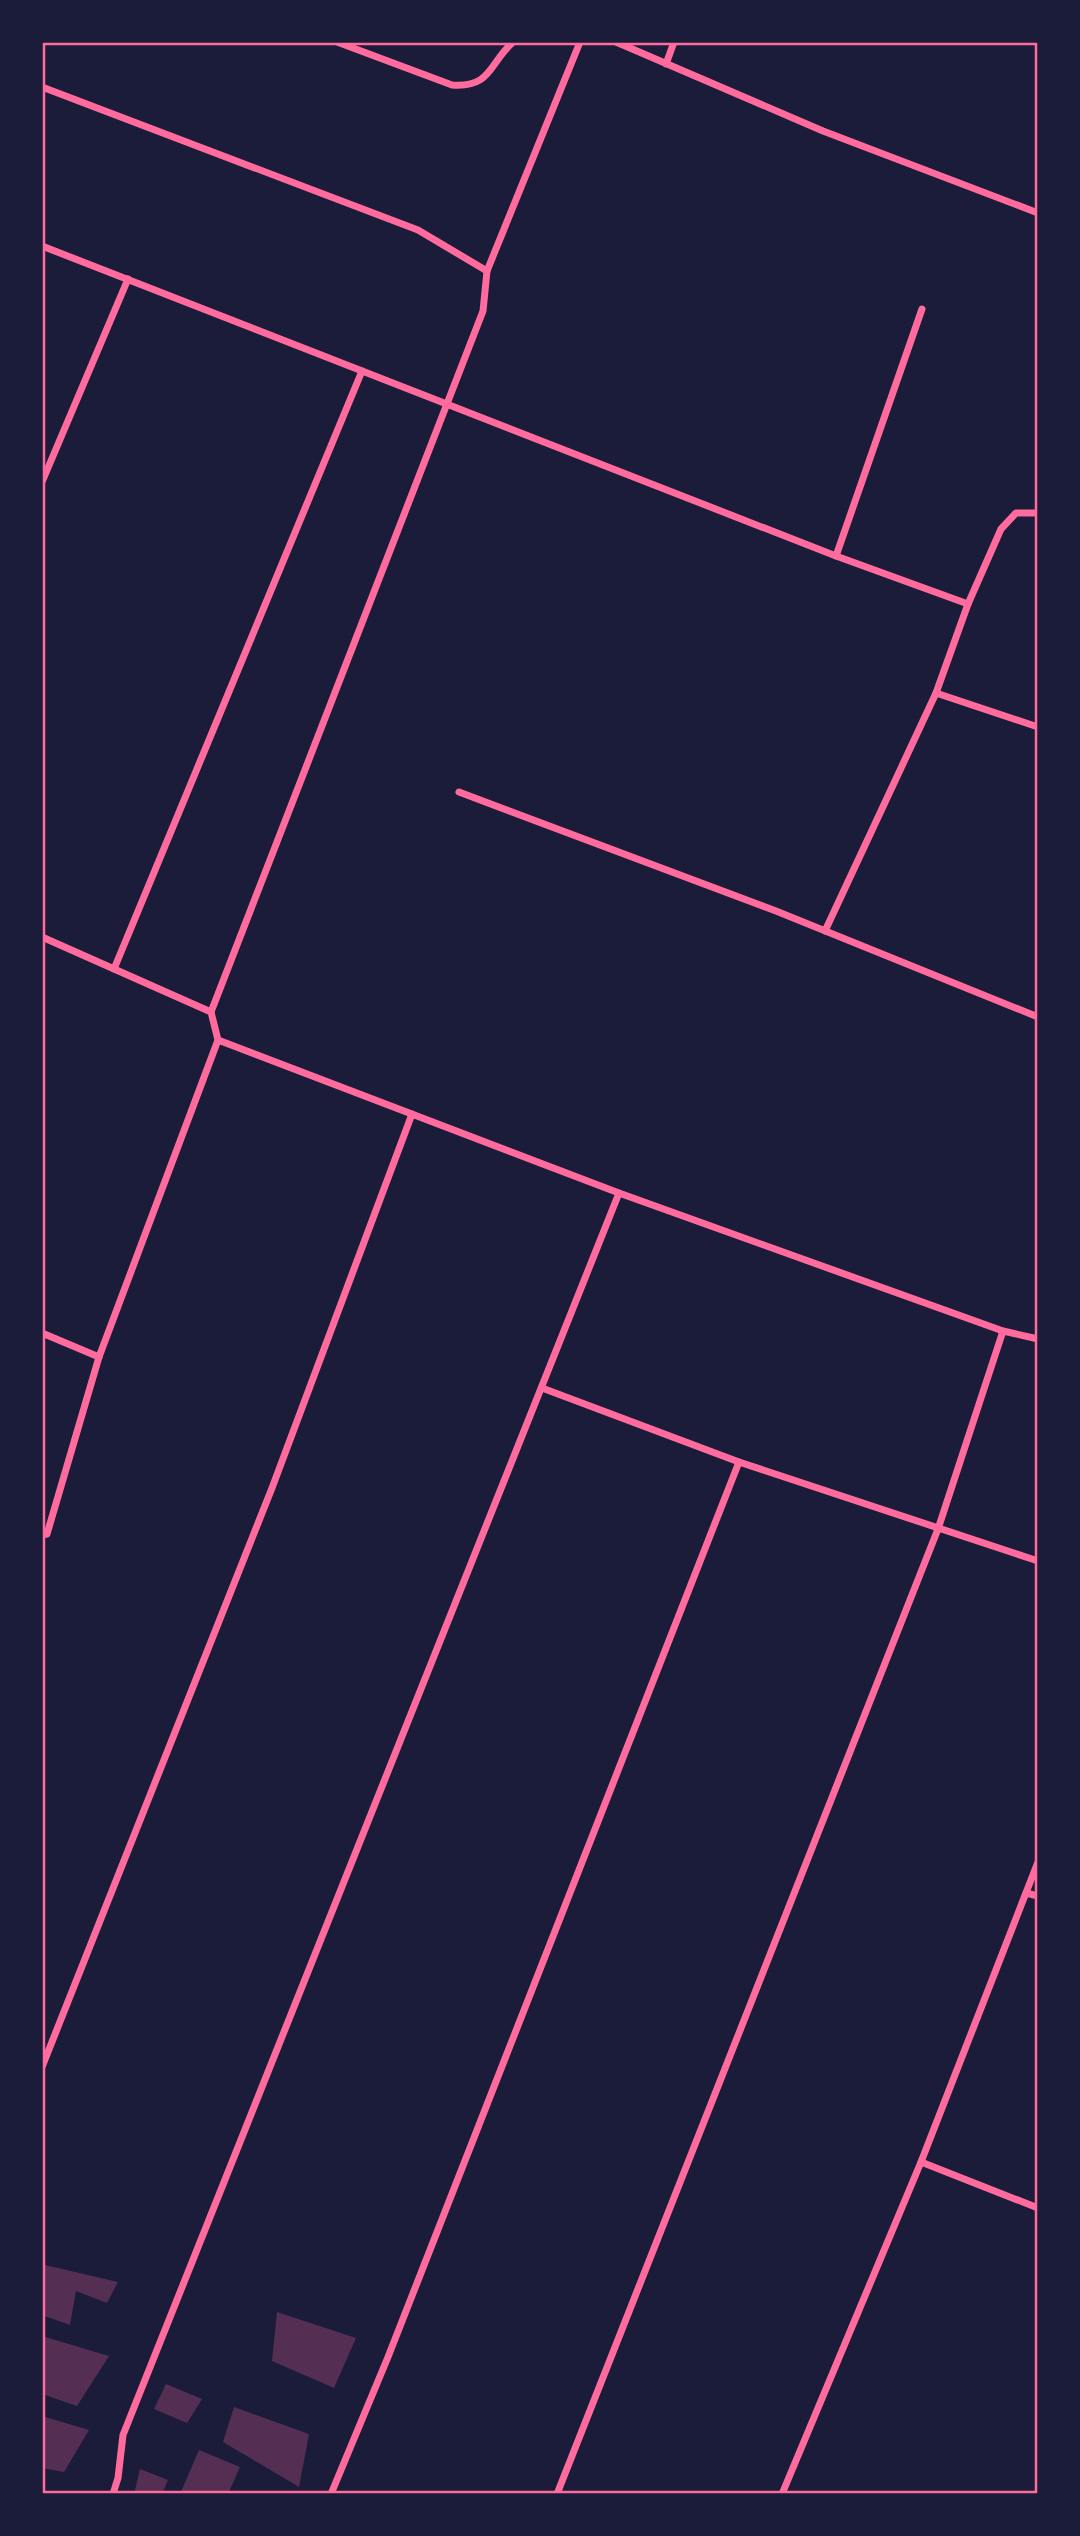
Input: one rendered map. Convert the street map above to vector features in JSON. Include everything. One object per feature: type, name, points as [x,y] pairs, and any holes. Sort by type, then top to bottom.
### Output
[{"type":"street","points":[[337,42],[452,85],[467,86],[487,77],[513,42]]},
{"type":"street","points":[[42,1535],[47,1534],[99,1357],[218,1040],[211,1012],[483,310],[487,271],[580,42]]},
{"type":"street","points":[[616,42],[823,131],[1038,213]]},
{"type":"street","points":[[666,64],[674,42]]},
{"type":"street","points":[[42,87],[418,230],[487,271]]},
{"type":"street","points":[[42,246],[836,556],[968,604]]},
{"type":"street","points":[[42,482],[128,279]]},
{"type":"street","points":[[836,556],[922,309]]},
{"type":"street","points":[[114,969],[362,371]]},
{"type":"street","points":[[825,931],[936,692],[968,604],[1001,529],[1016,513],[1038,513]]},
{"type":"street","points":[[936,692],[1038,727]]},
{"type":"street","points":[[459,792],[825,931],[1038,1017]]},
{"type":"street","points":[[42,937],[211,1012]]},
{"type":"street","points":[[218,1040],[619,1193],[1003,1331],[1038,1339]]},
{"type":"street","points":[[42,2067],[272,1488],[412,1114]]},
{"type":"street","points":[[113,2494],[118,2478],[123,2435],[619,1193]]},
{"type":"street","points":[[557,2494],[937,1529],[1003,1331]]},
{"type":"street","points":[[42,1333],[99,1357]]},
{"type":"street","points":[[542,1388],[739,1462],[1038,1562]]},
{"type":"street","points":[[331,2494],[398,2331],[739,1462]]},
{"type":"street","points":[[782,2494],[921,2162],[1038,1862]]},
{"type":"street","points":[[1026,1893],[1038,1896]]},
{"type":"street","points":[[921,2162],[1038,2208]]},
{"type":"building","points":[[45,2265],[118,2282],[107,2303],[76,2291],[70,2325],[42,2315],[42,2269]]},
{"type":"building","points":[[277,2312],[356,2338],[334,2388],[272,2361]]},
{"type":"building","points":[[42,2336],[109,2356],[77,2406],[42,2394]]},
{"type":"building","points":[[166,2384],[202,2399],[187,2423],[154,2409]]},
{"type":"building","points":[[234,2407],[309,2434],[299,2487],[223,2442]]},
{"type":"building","points":[[42,2416],[89,2430],[64,2472],[42,2468]]},
{"type":"building","points":[[199,2450],[240,2467],[228,2494],[180,2494]]},
{"type":"building","points":[[140,2469],[168,2480],[162,2494],[134,2494]]}]
